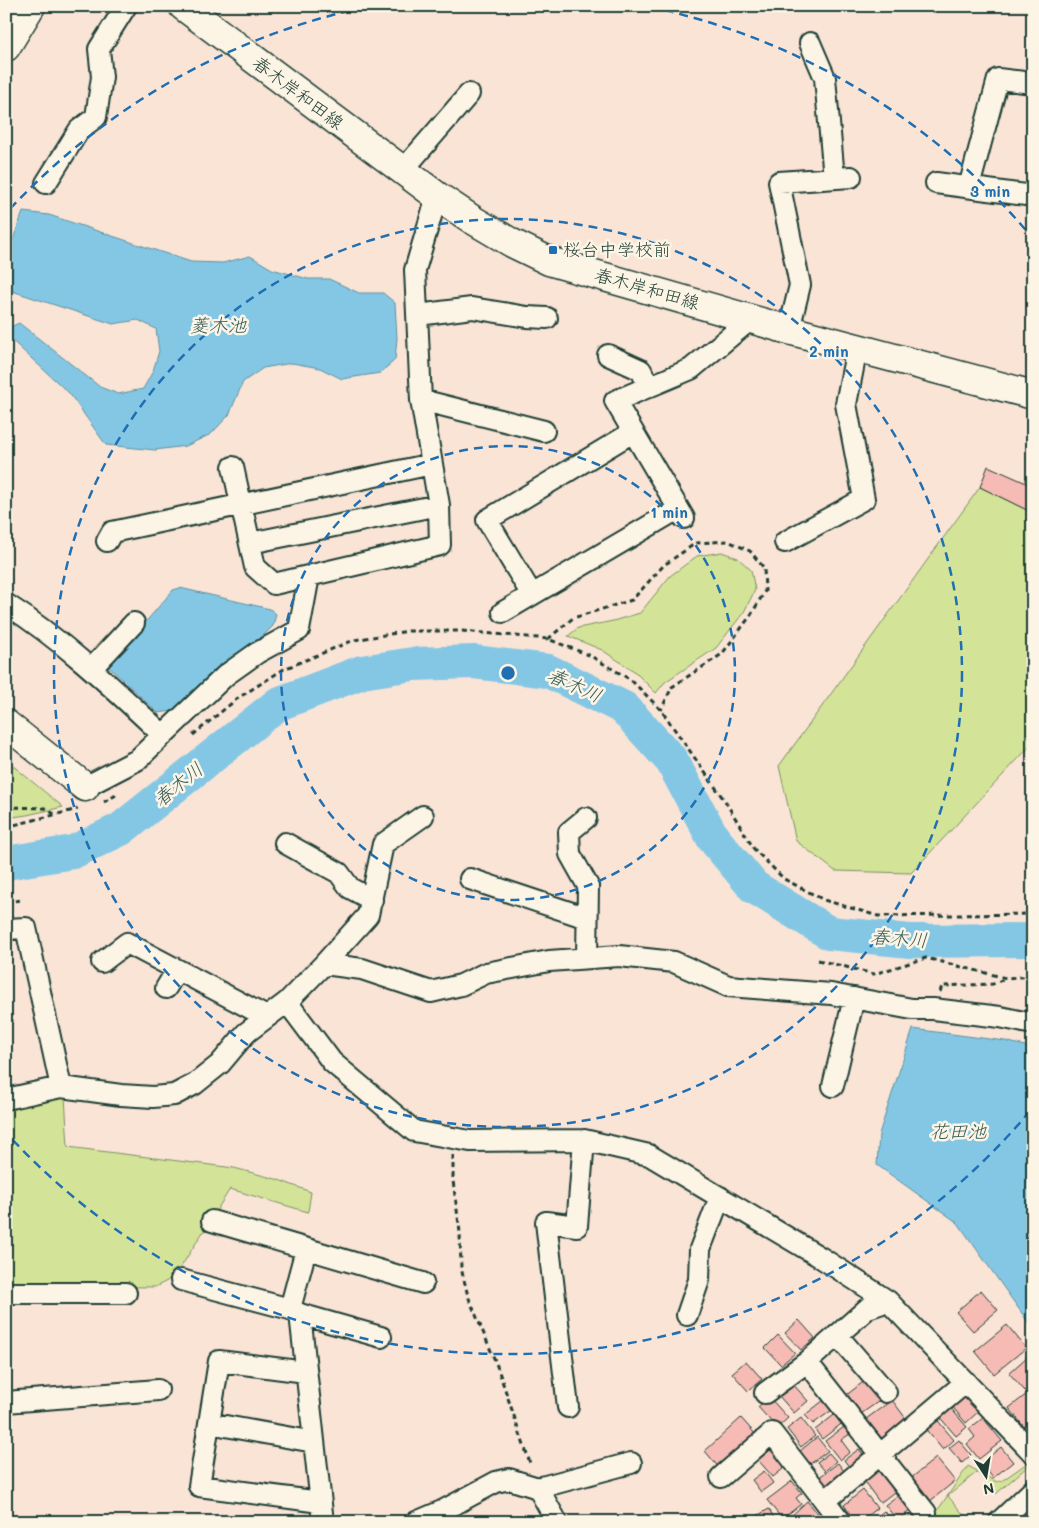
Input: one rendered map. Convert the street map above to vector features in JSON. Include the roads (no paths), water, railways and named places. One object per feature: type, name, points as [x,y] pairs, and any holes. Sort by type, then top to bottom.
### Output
[{"type":"main road","points":[[6,47],[31,6]]},
{"type":"main road","name":"春木岸和田線","points":[[182,6],[437,196],[512,243],[550,260],[751,319],[1033,395]]},
{"type":"main road","points":[[6,724],[85,787]]},
{"type":"street","points":[[46,183],[79,130],[96,117],[102,77],[99,49],[126,6]]},
{"type":"street","points":[[789,330],[800,285],[779,182],[843,178],[825,78],[810,42]]},
{"type":"street","points":[[969,187],[998,79],[1033,83]]},
{"type":"street","points":[[403,170],[469,94]]},
{"type":"street","points":[[936,183],[1033,196]]},
{"type":"street","points":[[233,467],[255,567],[274,584],[440,545],[439,505],[421,400],[415,270],[437,196]]},
{"type":"street","points":[[418,314],[472,308],[528,317],[547,318]]},
{"type":"street","points":[[503,612],[681,513],[615,401],[691,369],[751,319]]},
{"type":"street","points":[[785,542],[864,499],[846,404],[857,348]]},
{"type":"street","points":[[608,355],[641,370],[649,387]]},
{"type":"street","points":[[421,400],[544,431]]},
{"type":"street","points":[[532,595],[487,520],[633,432]]},
{"type":"street","points":[[106,541],[112,532],[432,464]]},
{"type":"street","points":[[250,543],[439,505]]},
{"type":"street","points":[[85,787],[137,760],[226,675],[257,652],[299,630],[309,576]]},
{"type":"street","points":[[6,604],[92,668],[163,735]]},
{"type":"street","points":[[92,668],[134,623]]},
{"type":"street","points":[[6,1099],[61,1087],[153,1097],[174,1095],[196,1084],[220,1064],[246,1033],[287,1002],[368,915],[383,844],[423,816]]},
{"type":"street","points":[[586,818],[569,832],[570,854],[588,886],[587,958]]},
{"type":"street","points":[[285,843],[339,873],[350,888],[372,900]]},
{"type":"street","points":[[470,879],[587,918]]},
{"type":"street","points":[[6,929],[26,928],[61,1087]]},
{"type":"street","points":[[102,962],[127,943],[267,1017]]},
{"type":"street","points":[[324,964],[362,969],[431,992],[461,985],[486,973],[549,961],[619,956],[674,962],[728,986],[831,994],[912,1009],[933,1009],[1000,1016],[1033,1024]]},
{"type":"street","points":[[166,988],[177,970]]},
{"type":"street","points":[[834,1086],[854,998]]},
{"type":"street","points":[[287,1002],[332,1062],[414,1132],[470,1141],[584,1140],[649,1155],[820,1257],[888,1301],[1033,1453]]},
{"type":"street","points":[[568,1407],[546,1222],[576,1226],[584,1140]]},
{"type":"street","points":[[687,1315],[699,1280],[700,1249],[720,1197]]},
{"type":"street","points":[[212,1221],[423,1283]]},
{"type":"street","points":[[306,1249],[295,1312],[306,1372],[322,1512],[199,1486],[220,1361],[306,1372]]},
{"type":"street","points":[[181,1280],[381,1337]]},
{"type":"street","points":[[6,1293],[126,1293]]},
{"type":"street","points":[[765,1392],[807,1362],[868,1308],[888,1301]]},
{"type":"street","points":[[837,1335],[886,1392]]},
{"type":"street","points":[[807,1362],[926,1513]]},
{"type":"street","points":[[825,1501],[966,1382]]},
{"type":"street","points":[[6,1402],[158,1390]]},
{"type":"street","points":[[210,1423],[314,1442]]},
{"type":"street","points":[[721,1477],[772,1433],[841,1522]]},
{"type":"street","points":[[416,1522],[442,1511],[496,1482],[509,1479],[538,1488],[631,1462]]},
{"type":"street","points":[[538,1488],[557,1522]]},
{"type":"street","points":[[999,1522],[1033,1490]]},
{"type":"water","name":"菱木池","points":[[23,212],[49,215],[191,262],[223,263],[250,256],[272,269],[308,279],[329,279],[359,293],[383,293],[395,303],[397,338],[395,360],[380,373],[342,379],[320,368],[292,363],[263,368],[243,382],[229,415],[211,434],[186,446],[155,450],[106,445],[69,393],[6,335],[6,329],[19,323],[100,387],[118,394],[143,389],[153,371],[159,351],[156,329],[138,320],[113,324],[6,289],[6,259]]},
{"type":"water","points":[[180,588],[270,609],[276,614],[273,626],[261,638],[213,671],[173,711],[158,713],[108,666],[173,590]]},
{"type":"water","name":"花田池","points":[[913,1029],[1005,1041],[1033,1048],[1033,1329],[958,1223],[877,1165],[879,1134]]},
{"type":"waterway","name":"春木川","points":[[6,863],[73,852],[121,829],[278,704],[362,672],[413,664],[474,662],[548,671],[624,708],[672,761],[713,838],[754,887],[829,933],[910,941],[1033,940]]},
{"type":"place","name":"桜台中学校前","points":[[553,250]]}]
